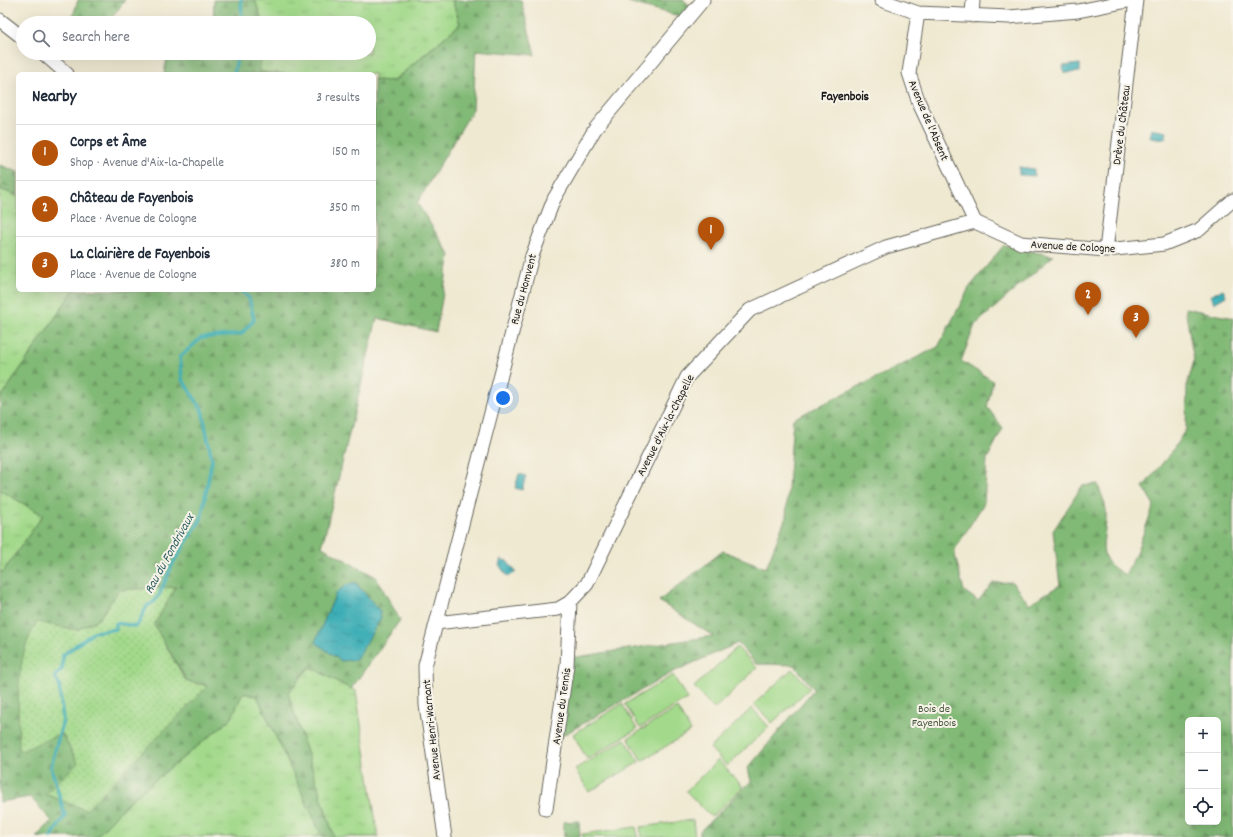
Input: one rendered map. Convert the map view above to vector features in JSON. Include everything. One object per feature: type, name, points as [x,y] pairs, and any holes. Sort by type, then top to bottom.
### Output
[{"type":"street","name":"Rue du Homvent","points":[[436,623],[532,256],[554,199],[595,130],[703,0]]},
{"type":"street","points":[[881,0],[918,12],[1009,17],[1078,11],[1133,0]]},
{"type":"street","points":[[972,16],[973,0]]},
{"type":"street","name":"Drève du Château","points":[[1106,250],[1136,0]]},
{"type":"street","name":"Avenue de l'Absent","points":[[918,12],[909,73],[920,103],[975,222]]},
{"type":"street","points":[[0,20],[16,33]]},
{"type":"street","points":[[51,60],[65,72]]},
{"type":"street","name":"Avenue de Cologne","points":[[975,222],[1021,243],[1106,250],[1164,244],[1199,230],[1233,200]]},
{"type":"street","name":"Avenue d'Aix-la-Chapelle","points":[[436,623],[558,608],[570,602],[587,584],[687,377],[750,310],[886,248],[975,222]]},
{"type":"street","name":"Avenue du Tennis","points":[[546,809],[567,666],[570,602]]},
{"type":"street","name":"Avenue Henri-Warnant","points":[[436,623],[425,666],[426,706],[445,837]]},
{"type":"green space","points":[[78,0],[125,0],[113,16],[73,16]]},
{"type":"green space","points":[[214,0],[255,0],[261,16],[213,16]]},
{"type":"green space","points":[[255,0],[452,0],[460,24],[393,81],[376,80],[376,72],[260,72],[261,60],[376,60],[376,16],[261,16]]},
{"type":"green space","points":[[452,0],[521,0],[535,55],[476,50],[473,109],[417,203],[450,255],[436,332],[377,318],[322,547],[376,577],[400,620],[351,689],[310,667],[288,693],[334,837],[316,837],[320,832],[257,696],[243,693],[231,719],[128,802],[96,837],[36,837],[52,821],[30,797],[0,802],[0,571],[3,572],[43,515],[0,490],[0,399],[73,292],[376,292],[376,80],[394,81],[460,24]],"holes":[[[176,587],[154,625],[187,681],[208,686],[78,763],[62,733],[19,751],[77,630],[99,619],[119,590]]]},
{"type":"green space","points":[[620,0],[684,0],[691,7],[683,17]]},
{"type":"green space","points":[[167,60],[261,60],[260,72],[164,72]]},
{"type":"green space","points":[[0,165],[16,171],[16,195],[0,189]]},
{"type":"green space","points":[[0,189],[16,195],[16,292],[73,292],[0,399]]},
{"type":"green space","name":"Bois de Fayenbois","points":[[1004,245],[1053,256],[975,325],[961,361],[993,381],[987,407],[1003,428],[987,459],[984,503],[954,551],[964,591],[978,601],[993,583],[1012,582],[1029,604],[1060,585],[1053,531],[1082,486],[1098,484],[1106,508],[1103,547],[1104,554],[1114,568],[1125,575],[1136,553],[1154,505],[1143,487],[1170,454],[1186,429],[1187,385],[1194,361],[1185,308],[1233,318],[1233,837],[700,837],[700,831],[751,781],[748,768],[814,689],[794,665],[756,664],[738,643],[673,672],[558,738],[570,658],[713,636],[659,601],[723,551],[766,568],[786,517],[793,419],[938,347],[969,288]]},
{"type":"green space","points":[[0,490],[43,515],[3,572],[0,571]]},
{"type":"green space","points":[[176,587],[154,625],[186,681],[208,686],[86,810],[45,794],[78,763],[62,733],[19,752],[18,702],[21,668],[29,636],[37,622],[77,630],[99,619],[119,590]]},
{"type":"green space","points":[[737,647],[757,668],[714,709],[694,687]]},
{"type":"green space","points":[[310,667],[356,691],[378,837],[334,837],[288,693]]},
{"type":"green space","points":[[792,669],[810,688],[772,723],[754,704]]},
{"type":"green space","points":[[673,675],[687,699],[640,728],[625,704]]},
{"type":"green space","points":[[242,693],[257,696],[321,832],[316,837],[96,837],[128,802],[231,719]]},
{"type":"green space","points":[[622,704],[637,729],[587,759],[573,734]]},
{"type":"green space","points":[[677,708],[691,731],[642,761],[628,738]]},
{"type":"green space","points":[[752,708],[769,727],[727,766],[710,748]]},
{"type":"green space","points":[[625,739],[639,762],[589,792],[575,769]]},
{"type":"green space","points":[[718,760],[743,787],[711,817],[686,791]]},
{"type":"green space","points":[[693,820],[695,837],[642,837],[640,827]]},
{"type":"green space","points":[[579,821],[580,837],[564,837],[563,822]]},
{"type":"green space","points":[[636,827],[638,837],[583,837],[582,834]]},
{"type":"water","points":[[1080,64],[1080,72],[1064,73],[1063,66]]},
{"type":"water","points":[[1152,129],[1167,132],[1165,139],[1150,137]]},
{"type":"water","points":[[1019,167],[1034,169],[1034,176],[1019,175]]},
{"type":"water","points":[[1223,289],[1226,296],[1214,303],[1210,296]]},
{"type":"water","points":[[519,474],[526,476],[522,490],[515,488]]},
{"type":"water","points":[[502,559],[504,561],[506,560],[516,572],[508,577],[499,565]]},
{"type":"water","points":[[355,582],[380,611],[381,618],[356,660],[341,661],[315,642],[336,593],[346,585]]},
{"type":"waterway","name":"Rau du Fondrivaux","points":[[241,0],[242,16]]},
{"type":"waterway","name":"Rau du Fondrivaux","points":[[234,72],[237,60]]},
{"type":"waterway","name":"Rau du Fondrivaux","points":[[51,837],[65,816],[51,767],[63,720],[59,684],[55,676],[62,669],[63,655],[94,632],[116,629],[116,623],[137,626],[147,606],[154,602],[159,595],[173,563],[201,519],[212,460],[202,410],[182,379],[180,357],[201,338],[241,334],[254,320],[249,298],[242,292]]},
{"type":"place","name":"Corps et Âme","points":[[711,250]]},
{"type":"place","name":"Château de Fayenbois","points":[[1088,315]]},
{"type":"place","name":"La Clairière de Fayenbois","points":[[1136,338]]},
{"type":"district","name":"Fayenbois","points":[[845,95]]}]
